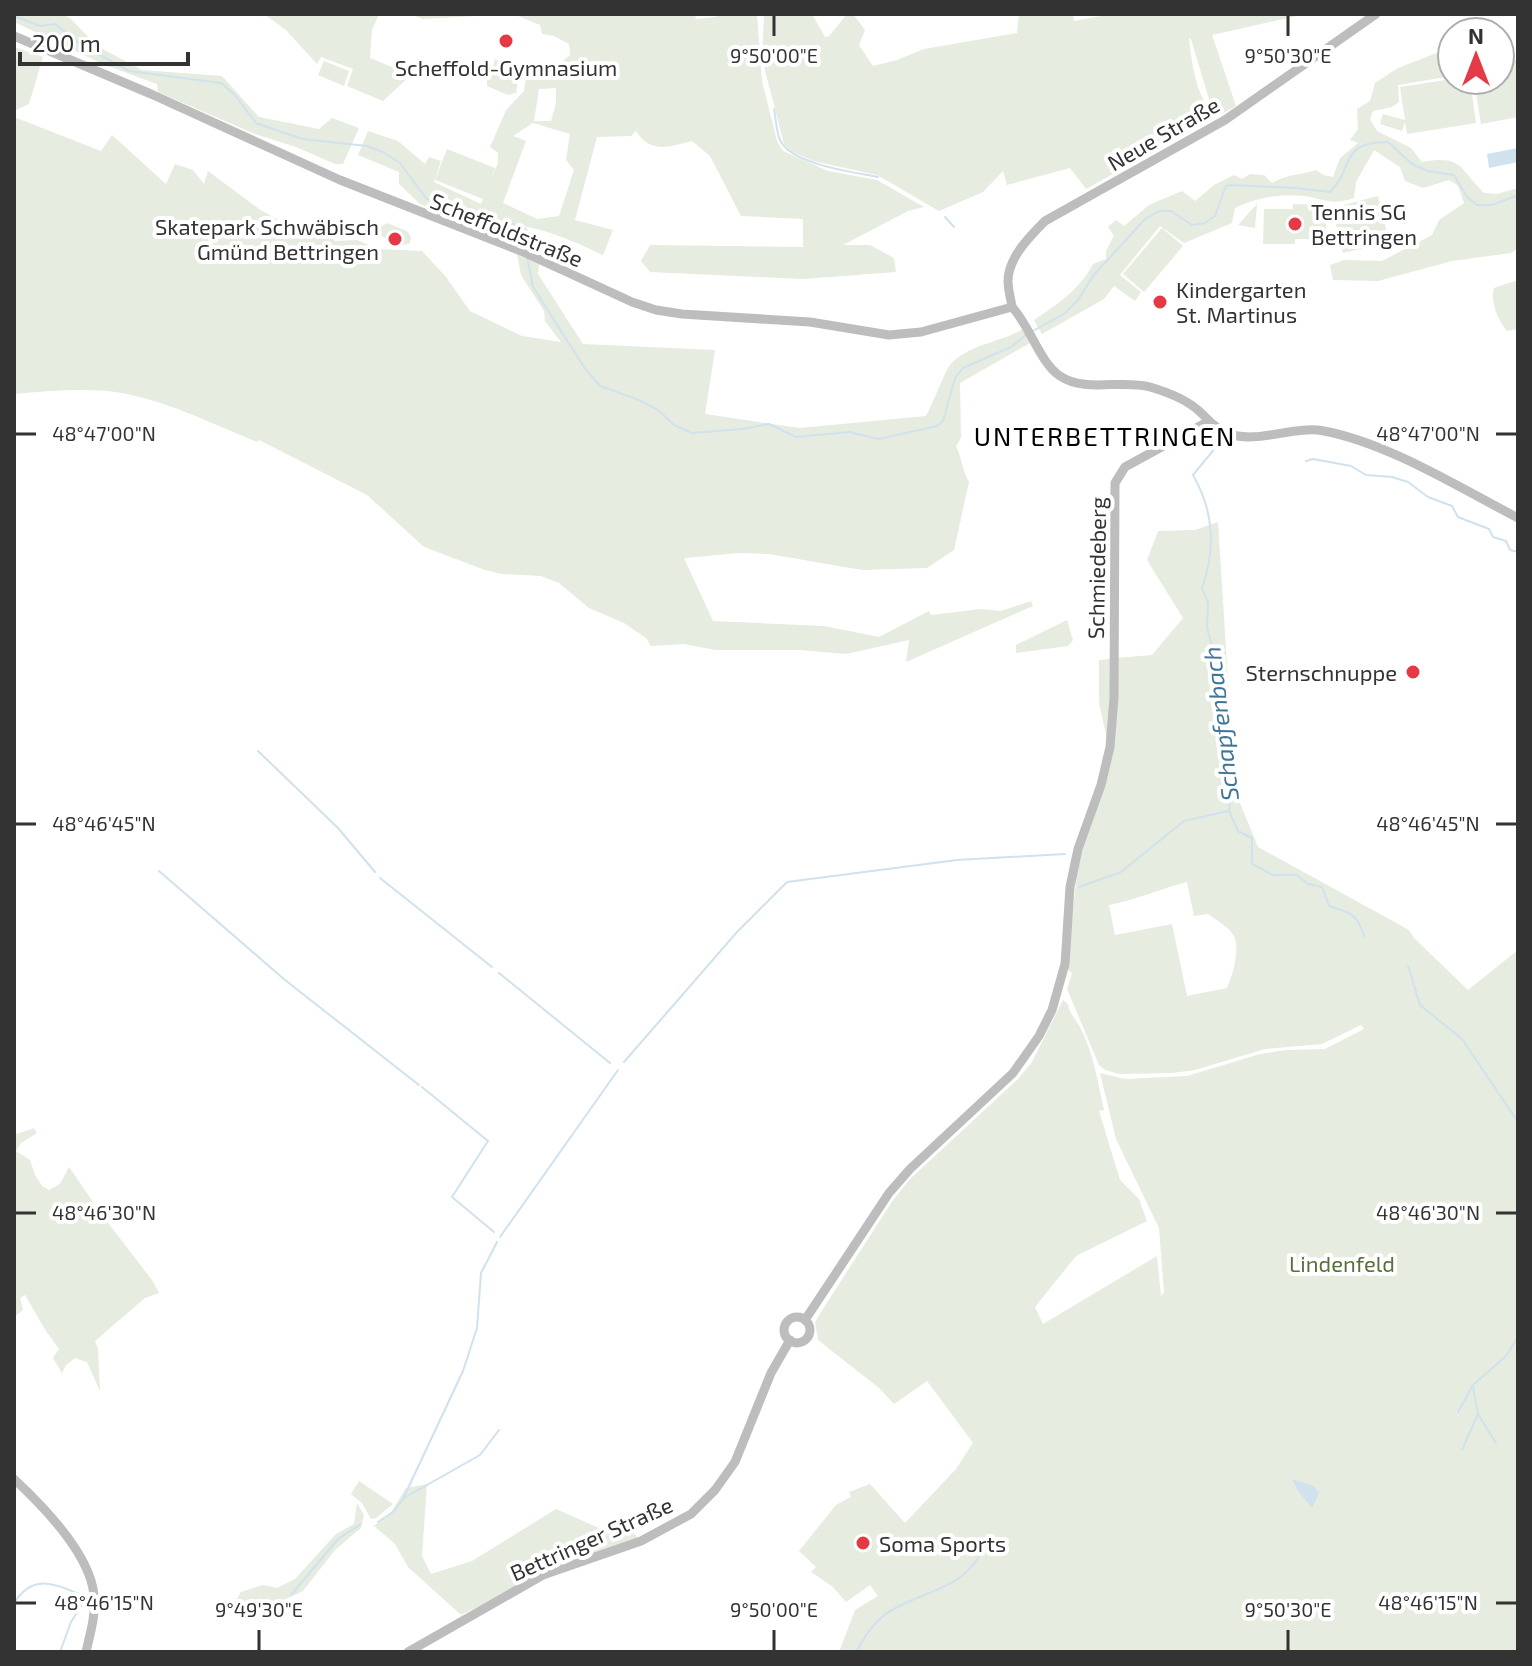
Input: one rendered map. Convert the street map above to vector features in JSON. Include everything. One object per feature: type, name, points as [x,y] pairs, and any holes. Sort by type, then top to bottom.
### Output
[{"type":"street","name":"Neue Straße","points":[[1012,307],[1008,281],[1010,268],[1031,235],[1045,221],[1225,120],[1376,14]]},
{"type":"street","name":"Scheffoldstraße","points":[[14,36],[340,180],[521,251],[632,302],[682,314],[810,322],[889,335],[921,332],[1012,307]]},
{"type":"street","points":[[1012,307],[1027,326],[1050,367],[1064,379],[1078,383],[1148,386],[1196,408],[1229,434],[1241,436],[1304,430],[1345,436],[1397,457],[1518,518]]},
{"type":"street","name":"Schmiedeberg","points":[[805,1320],[889,1193],[910,1169],[1013,1073],[1039,1036],[1060,988],[1065,964],[1070,887],[1078,849],[1106,767],[1113,721],[1115,483],[1125,467],[1209,421]]},
{"type":"street","points":[[797,1317],[805,1320],[810,1326],[808,1336],[802,1342],[790,1340],[784,1331],[788,1320],[797,1317]]},
{"type":"street","name":"Bettringer Straße","points":[[408,1652],[543,1575],[641,1541],[679,1522],[703,1503],[722,1482],[741,1451],[771,1373],[790,1340]]},
{"type":"street","points":[[14,1479],[51,1517],[89,1575],[94,1606],[86,1652]]},
{"type":"green space","points":[[14,14],[61,14],[70,18],[97,46],[142,70],[222,76],[259,117],[319,129],[332,118],[359,128],[343,164],[335,164],[158,92],[157,84],[105,65],[14,22]]},
{"type":"green space","points":[[264,14],[379,14],[372,30],[370,58],[411,75],[383,101],[347,86],[353,69],[321,57],[317,64],[286,30]]},
{"type":"green space","points":[[410,14],[511,14],[423,19]]},
{"type":"green space","points":[[513,14],[695,14],[696,19],[716,17],[718,14],[757,14],[762,81],[777,141],[783,151],[828,171],[877,180],[924,207],[908,211],[843,245],[870,245],[894,258],[896,272],[803,279],[650,272],[641,261],[650,245],[803,247],[803,219],[741,216],[710,156],[692,141],[668,147],[654,146],[636,131],[631,136],[597,137],[575,220],[613,230],[603,255],[562,237],[530,228],[501,227],[489,232],[420,204],[399,184],[399,172],[358,155],[368,131],[398,141],[425,164],[429,157],[441,161],[434,182],[481,204],[483,199],[435,180],[447,149],[495,168],[490,181],[498,163],[498,153],[490,147],[506,110],[524,91],[526,78],[533,71],[557,66],[570,55],[569,44],[542,34],[540,25]],"holes":[[[556,88],[551,121],[534,121],[539,89]],[[533,123],[570,134],[566,160],[574,170],[559,216],[537,219],[503,203],[526,141],[513,136]]]},
{"type":"green space","points":[[764,14],[812,14],[825,37],[847,14],[853,14],[865,30],[859,45],[873,66],[924,49],[1017,33],[1019,15],[1073,14],[1074,21],[1112,14],[1306,14],[1212,35],[1236,106],[1086,189],[1070,168],[1007,185],[1003,171],[983,192],[939,211],[877,175],[813,161],[793,152],[784,144],[762,59]],"holes":[[[1191,39],[1214,116],[1203,99],[1196,79]]]},
{"type":"green space","points":[[14,47],[43,57],[29,104],[14,111]]},
{"type":"green space","points":[[1436,53],[1436,79],[1398,85],[1399,102],[1392,107],[1373,111],[1370,119],[1377,131],[1411,148],[1422,162],[1445,160],[1458,165],[1484,193],[1497,194],[1518,188],[1518,248],[1511,253],[1452,261],[1378,281],[1333,280],[1330,265],[1344,260],[1382,261],[1432,235],[1439,220],[1464,203],[1458,186],[1449,180],[1423,188],[1405,181],[1400,167],[1374,150],[1356,182],[1354,198],[1334,202],[1286,195],[1260,199],[1235,208],[1232,223],[1184,243],[1160,226],[1120,275],[1141,292],[1135,301],[1114,286],[1104,299],[1042,334],[1034,320],[1075,288],[1093,264],[1106,259],[1106,251],[1114,236],[1108,227],[1116,220],[1124,226],[1149,205],[1182,191],[1195,201],[1214,185],[1234,175],[1242,179],[1250,174],[1264,175],[1272,183],[1316,170],[1333,177],[1340,158],[1358,143],[1350,140],[1358,129],[1357,109],[1370,101],[1375,83],[1398,68]]},
{"type":"green space","points":[[495,59],[519,74],[516,93],[508,95],[487,86],[487,71],[493,67]]},
{"type":"green space","points":[[1516,59],[1518,117],[1481,124],[1477,96],[1516,96]]},
{"type":"green space","points":[[324,61],[349,71],[344,86],[318,75]]},
{"type":"green space","points":[[1436,81],[1436,96],[1472,96],[1476,123],[1407,134],[1405,122],[1402,131],[1380,124],[1383,114],[1405,120],[1400,87]]},
{"type":"green space","points":[[14,117],[101,151],[112,135],[166,184],[175,164],[193,170],[204,184],[208,171],[259,209],[287,225],[323,226],[335,241],[357,240],[378,249],[422,251],[446,277],[470,311],[522,336],[561,342],[545,321],[544,311],[521,275],[517,254],[539,264],[538,274],[583,344],[715,350],[705,414],[800,428],[926,416],[950,365],[957,358],[1023,329],[1030,343],[960,383],[961,438],[956,446],[969,482],[954,550],[927,568],[862,570],[769,554],[739,553],[684,558],[713,621],[824,626],[879,637],[929,611],[931,615],[980,609],[1001,611],[1031,601],[1033,606],[906,662],[909,640],[846,654],[801,650],[716,650],[684,644],[651,646],[646,638],[624,623],[589,608],[559,583],[541,576],[485,570],[424,547],[367,495],[259,440],[257,442],[193,415],[127,394],[85,390],[14,394]]},
{"type":"green space","points":[[1378,196],[1389,242],[1343,253],[1332,208]]},
{"type":"green space","points":[[1257,204],[1255,228],[1238,225]]},
{"type":"green space","name":"Tennis SG Bettringen","points":[[1293,204],[1326,205],[1326,239],[1295,239],[1295,244],[1263,244],[1264,209],[1293,209]]},
{"type":"green space","name":"Skatepark Schwäbisch Gmünd Bettringen","points":[[387,223],[407,231],[411,237],[410,243],[403,245],[371,232]]},
{"type":"green space","points":[[1162,228],[1183,246],[1144,292],[1123,274]]},
{"type":"green space","points":[[1518,280],[1518,329],[1507,331],[1496,311],[1494,288]]},
{"type":"green space","name":"Lindenfeld","points":[[1218,522],[1235,791],[1258,847],[1409,930],[1468,990],[1518,950],[1518,1652],[839,1652],[855,1610],[878,1596],[870,1585],[846,1602],[833,1587],[811,1572],[816,1567],[799,1551],[836,1505],[851,1497],[849,1492],[870,1484],[905,1523],[956,1469],[973,1443],[927,1381],[894,1404],[879,1388],[818,1340],[815,1322],[893,1200],[911,1178],[1019,1078],[1032,1062],[1063,1000],[1068,1004],[1090,1050],[1104,1110],[1099,1111],[1120,1180],[1139,1199],[1147,1221],[1076,1256],[1035,1307],[1043,1324],[1157,1256],[1161,1296],[1164,1292],[1159,1228],[1116,1139],[1100,1073],[1125,1079],[1187,1076],[1260,1054],[1325,1049],[1364,1029],[1361,1025],[1322,1044],[1265,1049],[1195,1070],[1119,1074],[1099,1065],[1067,989],[1072,973],[1067,969],[1078,863],[1102,794],[1116,658],[1152,655],[1183,618],[1147,560],[1158,531],[1195,530]],"holes":[[[1187,882],[1194,916],[1208,914],[1229,930],[1236,941],[1236,955],[1227,988],[1187,996],[1172,924],[1115,935],[1109,905]]]},
{"type":"green space","points":[[1067,620],[1073,640],[1068,646],[1016,653],[1016,645]]},
{"type":"green space","points":[[1110,659],[1111,720],[1108,744],[1099,703],[1099,660]]},
{"type":"green space","points":[[34,1128],[37,1133],[21,1143],[16,1151],[30,1160],[42,1186],[49,1190],[60,1184],[69,1167],[159,1293],[145,1298],[95,1341],[100,1391],[87,1362],[75,1358],[62,1373],[53,1358],[59,1349],[25,1295],[20,1298],[23,1310],[14,1317],[14,1135]]},
{"type":"green space","points":[[359,1481],[393,1504],[371,1519],[362,1503],[351,1494]]},
{"type":"green space","points":[[427,1484],[422,1556],[431,1574],[472,1561],[556,1509],[619,1537],[629,1528],[638,1538],[578,1559],[461,1615],[408,1567],[395,1544],[374,1526],[392,1511],[406,1488]]},
{"type":"green space","points":[[357,1503],[364,1515],[361,1528],[335,1550],[303,1591],[269,1607],[267,1599],[238,1608],[236,1600],[241,1592],[263,1585],[277,1588],[295,1579],[336,1534],[354,1524]]},
{"type":"water","points":[[1518,148],[1518,162],[1489,168],[1487,154]]},
{"type":"water","points":[[1292,1479],[1314,1486],[1319,1493],[1312,1508],[1298,1491]]},
{"type":"waterway","points":[[14,16],[40,26],[55,24],[80,44],[129,71],[221,83],[234,94],[256,123],[302,139],[367,146],[383,152],[400,163],[426,198],[479,221],[522,225],[527,231],[527,250]]},
{"type":"waterway","points":[[774,109],[780,140],[797,156],[824,166],[878,177]]},
{"type":"waterway","points":[[1033,331],[1065,313],[1078,300],[1093,276],[1145,219],[1159,211],[1171,211],[1192,225],[1205,223],[1215,216],[1226,186],[1231,185],[1330,192],[1354,151],[1361,146],[1388,142],[1412,164],[1428,171],[1454,175],[1467,197],[1477,205],[1492,205],[1518,195]]},
{"type":"waterway","points":[[945,217],[954,227]]},
{"type":"waterway","points":[[527,257],[533,287],[584,367],[600,386],[639,400],[658,410],[674,425],[692,433],[769,424],[796,437],[849,432],[879,439],[937,426],[943,421],[955,378],[963,368],[1011,347],[1027,334]]},
{"type":"waterway","name":"Schapfenbach","points":[[1221,441],[1193,475],[1205,503],[1211,530],[1209,559],[1202,588],[1208,603],[1207,628],[1217,664],[1216,696],[1225,734],[1220,777],[1223,793],[1230,801],[1229,811],[1238,831],[1252,838],[1252,864],[1273,875],[1297,875],[1308,884],[1322,887],[1329,906],[1352,915],[1364,936]]},
{"type":"waterway","points":[[1306,461],[1313,459],[1351,466],[1366,475],[1408,482],[1428,497],[1452,506],[1458,517],[1489,529],[1493,537],[1506,541],[1510,550],[1518,552]]},
{"type":"waterway","points":[[258,751],[338,828],[375,872]]},
{"type":"waterway","points":[[1079,887],[1121,872],[1184,821],[1228,811]]},
{"type":"waterway","points":[[624,1062],[737,932],[787,882],[957,860],[1065,854]]},
{"type":"waterway","points":[[159,871],[285,980],[419,1085]]},
{"type":"waterway","points":[[380,878],[492,967]]},
{"type":"waterway","name":"Schapfenbach","points":[[1408,966],[1420,1005],[1462,1039],[1518,1122]]},
{"type":"waterway","points":[[499,973],[610,1063]]},
{"type":"waterway","points":[[500,1237],[618,1070]]},
{"type":"waterway","points":[[422,1087],[488,1141],[452,1197],[494,1232]]},
{"type":"waterway","points":[[378,1522],[393,1512],[403,1499],[463,1371],[477,1328],[481,1273],[497,1242]]},
{"type":"waterway","points":[[1458,1412],[1473,1385],[1506,1356],[1518,1337]]},
{"type":"waterway","points":[[1462,1450],[1478,1414],[1473,1387]]},
{"type":"waterway","points":[[1478,1414],[1496,1443]]},
{"type":"waterway","points":[[404,1498],[480,1455],[499,1430]]},
{"type":"waterway","points":[[291,1595],[338,1539],[361,1524]]},
{"type":"waterway","points":[[856,1652],[868,1632],[883,1616],[906,1602],[957,1580],[979,1556],[987,1538]]},
{"type":"waterway","points":[[14,1603],[28,1588],[36,1585],[52,1584],[79,1594],[83,1603],[71,1622],[60,1652]]},
{"type":"place","name":"Scheffold-Gymnasium","points":[[506,41]]},
{"type":"place","name":"Tennis SG Bettringen","points":[[1295,224]]},
{"type":"place","name":"Skatepark Schwäbisch Gmünd Bettringen","points":[[395,239]]},
{"type":"place","name":"Kindergarten St. Martinus","points":[[1160,302]]},
{"type":"place","name":"Sternschnuppe","points":[[1413,672]]},
{"type":"place","name":"Soma Sports","points":[[863,1543]]},
{"type":"district","name":"UNTERBETTRINGEN","points":[[1105,435]]}]
